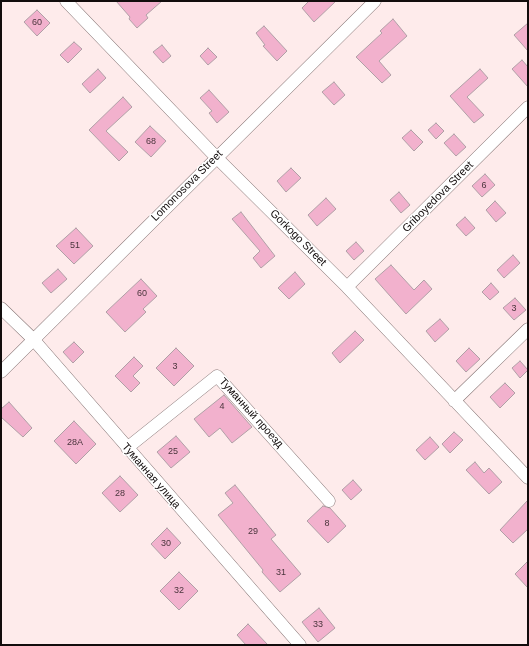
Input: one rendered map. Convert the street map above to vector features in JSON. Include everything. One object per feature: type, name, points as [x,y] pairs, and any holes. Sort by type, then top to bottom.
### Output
[{"type":"street","name":"Gorkogo Street","points":[[66,1],[216,157],[347,287],[528,478]]},
{"type":"street","name":"Lomonosova Street","points":[[1,372],[216,157],[375,1]]},
{"type":"street","name":"Griboyedova Street","points":[[347,287],[528,107]]},
{"type":"street","name":"Туманная улица","points":[[1,308],[33,339],[300,645]]},
{"type":"street","points":[[454,401],[528,329]]},
{"type":"street","name":"Туманный проезд","points":[[127,448],[217,376],[329,501]]},
{"type":"building","points":[[116,1],[162,1],[146,15],[148,18],[137,28],[129,19],[130,17]]},
{"type":"building","points":[[309,1],[336,1],[314,22],[302,8]]},
{"type":"building","points":[[37,10],[50,23],[37,36],[24,22]]},
{"type":"building","points":[[393,19],[407,36],[379,61],[391,75],[382,83],[356,57],[382,33],[380,31]]},
{"type":"building","points":[[528,23],[528,51],[514,35]]},
{"type":"building","points":[[264,26],[287,51],[277,61],[263,46],[265,45],[256,33]]},
{"type":"building","points":[[74,42],[82,49],[68,63],[60,55]]},
{"type":"building","points":[[162,45],[171,56],[163,63],[153,52]]},
{"type":"building","points":[[208,48],[217,57],[208,65],[200,56]]},
{"type":"building","points":[[522,60],[528,67],[528,87],[512,69]]},
{"type":"building","points":[[98,69],[106,78],[90,93],[82,84]]},
{"type":"building","points":[[480,69],[488,78],[467,97],[484,115],[474,123],[450,96]]},
{"type":"building","points":[[334,82],[345,95],[334,105],[322,92]]},
{"type":"building","points":[[209,90],[229,112],[217,123],[209,113],[212,111],[200,98]]},
{"type":"building","points":[[123,97],[132,107],[106,131],[128,152],[119,161],[89,130]]},
{"type":"building","points":[[436,123],[444,131],[436,139],[428,130]]},
{"type":"building","points":[[150,126],[166,141],[151,157],[135,142]]},
{"type":"building","points":[[411,130],[423,142],[414,151],[402,138]]},
{"type":"building","points":[[454,134],[466,147],[456,156],[444,143]]},
{"type":"building","points":[[291,168],[301,178],[286,192],[277,181]]},
{"type":"building","points":[[485,174],[495,185],[482,197],[472,186]]},
{"type":"building","points":[[399,192],[410,205],[401,213],[390,200]]},
{"type":"building","points":[[326,198],[336,209],[317,226],[308,215]]},
{"type":"building","points":[[495,201],[506,213],[496,222],[486,210]]},
{"type":"building","points":[[241,212],[275,256],[261,268],[253,258],[260,251],[232,219]]},
{"type":"building","points":[[465,217],[475,228],[466,236],[456,225]]},
{"type":"building","points":[[76,228],[93,246],[74,264],[56,246]]},
{"type":"building","points":[[356,242],[364,251],[354,260],[346,251]]},
{"type":"building","points":[[513,255],[520,263],[504,278],[497,270]]},
{"type":"building","points":[[391,265],[414,290],[424,280],[432,289],[406,314],[375,279]]},
{"type":"building","points":[[58,269],[67,279],[51,293],[42,283]]},
{"type":"building","points":[[295,272],[305,284],[289,299],[278,288]]},
{"type":"building","points":[[141,279],[157,296],[143,309],[146,312],[125,332],[106,312]]},
{"type":"building","points":[[491,283],[499,292],[490,300],[482,292]]},
{"type":"building","points":[[515,298],[526,310],[514,320],[503,308]]},
{"type":"building","points":[[440,319],[449,329],[435,342],[426,331]]},
{"type":"building","points":[[355,331],[364,340],[340,363],[332,353]]},
{"type":"building","points":[[74,342],[84,352],[73,363],[63,352]]},
{"type":"building","points":[[176,348],[194,366],[174,386],[156,368]]},
{"type":"building","points":[[469,348],[480,359],[466,372],[456,361]]},
{"type":"building","points":[[134,357],[143,366],[133,376],[140,383],[131,392],[115,376]]},
{"type":"building","points":[[520,361],[528,370],[520,378],[512,368]]},
{"type":"building","points":[[505,383],[515,393],[500,408],[490,397]]},
{"type":"building","points":[[224,395],[252,427],[232,443],[220,428],[209,437],[194,419]]},
{"type":"building","points":[[9,402],[32,428],[23,437],[1,417],[1,409]]},
{"type":"building","points":[[74,421],[96,444],[76,464],[54,441]]},
{"type":"building","points":[[454,432],[463,440],[450,453],[442,444]]},
{"type":"building","points":[[176,436],[190,452],[171,468],[157,452]]},
{"type":"building","points":[[430,437],[439,447],[425,460],[416,450]]},
{"type":"building","points":[[475,462],[484,473],[489,468],[502,482],[489,494],[466,470]]},
{"type":"building","points":[[120,476],[138,495],[120,512],[102,493]]},
{"type":"building","points":[[353,480],[362,490],[351,500],[342,490]]},
{"type":"building","points":[[235,485],[276,535],[271,539],[301,574],[280,592],[262,572],[263,570],[218,515],[233,503],[225,493]]},
{"type":"building","points":[[528,500],[528,529],[513,543],[500,530]]},
{"type":"building","points":[[323,506],[330,508],[346,526],[328,543],[307,521]]},
{"type":"building","points":[[167,528],[181,543],[165,559],[151,544]]},
{"type":"building","points":[[528,561],[528,588],[515,574]]},
{"type":"building","points":[[179,572],[198,591],[179,610],[160,591]]},
{"type":"building","points":[[319,608],[335,628],[318,642],[302,622]]},
{"type":"building","points":[[248,624],[268,645],[246,645],[237,635]]}]
